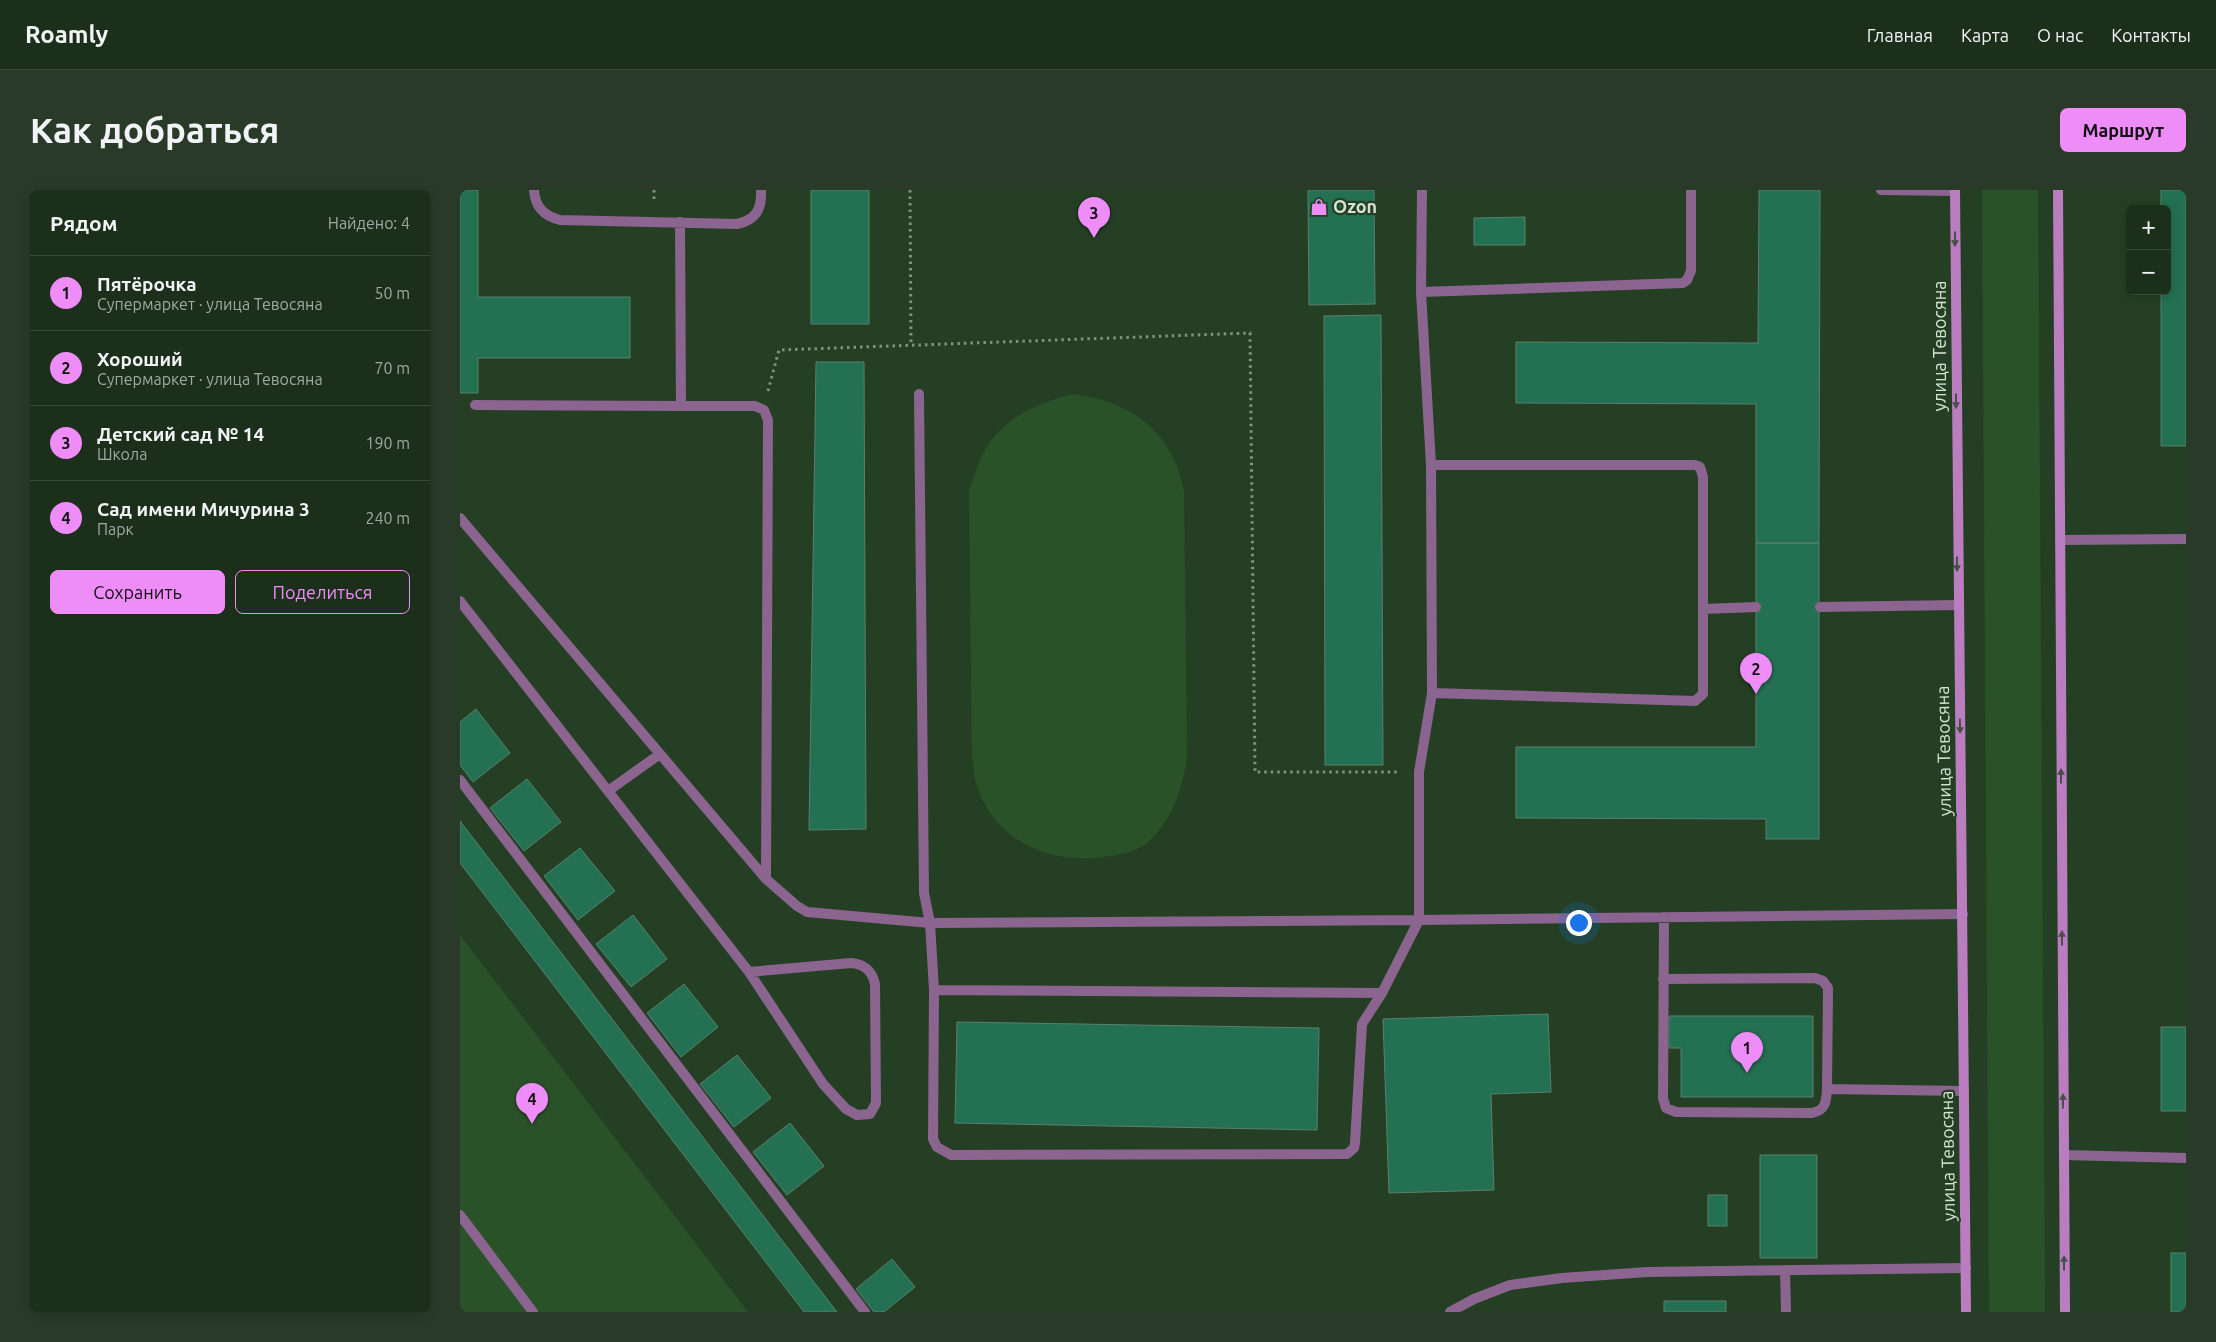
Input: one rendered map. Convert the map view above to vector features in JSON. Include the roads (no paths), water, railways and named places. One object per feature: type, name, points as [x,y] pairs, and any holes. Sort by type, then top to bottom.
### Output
[{"type":"main road","name":"улица Тевосяна","points":[[1955,190],[1966,1312]]},
{"type":"main road","points":[[2058,190],[2065,1312]]},
{"type":"lane","points":[[534,190],[536,204],[542,212],[550,218],[560,220],[737,224],[746,222],[754,217],[760,209],[761,190]]},
{"type":"lane","points":[[919,394],[924,893],[930,923],[934,990],[934,1139],[937,1147],[951,1155],[1347,1154],[1354,1148],[1355,1143],[1362,1024],[1382,993],[1419,920],[1419,772],[1432,694],[1431,466],[1421,292],[1422,190]]},
{"type":"lane","points":[[1421,292],[1683,283],[1687,280],[1691,271],[1691,190]]},
{"type":"lane","points":[[1880,190],[1955,190]]},
{"type":"lane","points":[[680,222],[681,406]]},
{"type":"lane","points":[[475,405],[754,406],[764,410],[768,420],[766,879]]},
{"type":"lane","points":[[1431,466],[1695,464],[1702,471],[1703,477],[1703,689],[1702,694],[1695,701],[1432,694]]},
{"type":"lane","points":[[460,518],[766,879],[797,906],[807,912],[930,923],[1963,914]]},
{"type":"lane","points":[[2060,540],[2186,539]]},
{"type":"lane","points":[[460,601],[749,972],[823,1084],[846,1109],[857,1115],[870,1114],[876,1102],[875,984],[868,968],[860,964],[851,963],[749,972]]},
{"type":"lane","points":[[1820,607],[1958,605]]},
{"type":"lane","points":[[1702,609],[1756,607]]},
{"type":"lane","points":[[608,791],[660,754]]},
{"type":"lane","points":[[460,780],[865,1312]]},
{"type":"lane","points":[[1663,979],[1815,978],[1823,980],[1828,988],[1826,1104],[1822,1109],[1812,1113],[1676,1112],[1666,1108],[1663,1098],[1663,979],[1664,917]]},
{"type":"lane","points":[[934,990],[1382,993]]},
{"type":"lane","points":[[1827,1090],[1964,1091]]},
{"type":"lane","points":[[2064,1155],[2186,1158]]},
{"type":"lane","points":[[460,1215],[533,1312]]},
{"type":"lane","points":[[1450,1312],[1474,1299],[1510,1285],[1562,1278],[1647,1272],[1966,1268]]},
{"type":"lane","points":[[1785,1271],[1786,1312]]},
{"type":"place","name":"Ozon","points":[[1319,207]]},
{"type":"place","name":"Детский сад № 14","points":[[1094,238]]},
{"type":"place","name":"Хороший","points":[[1756,694]]},
{"type":"place","name":"Пятёрочка","points":[[1747,1073]]},
{"type":"place","name":"Сад имени Мичурина 3","points":[[532,1124]]}]
